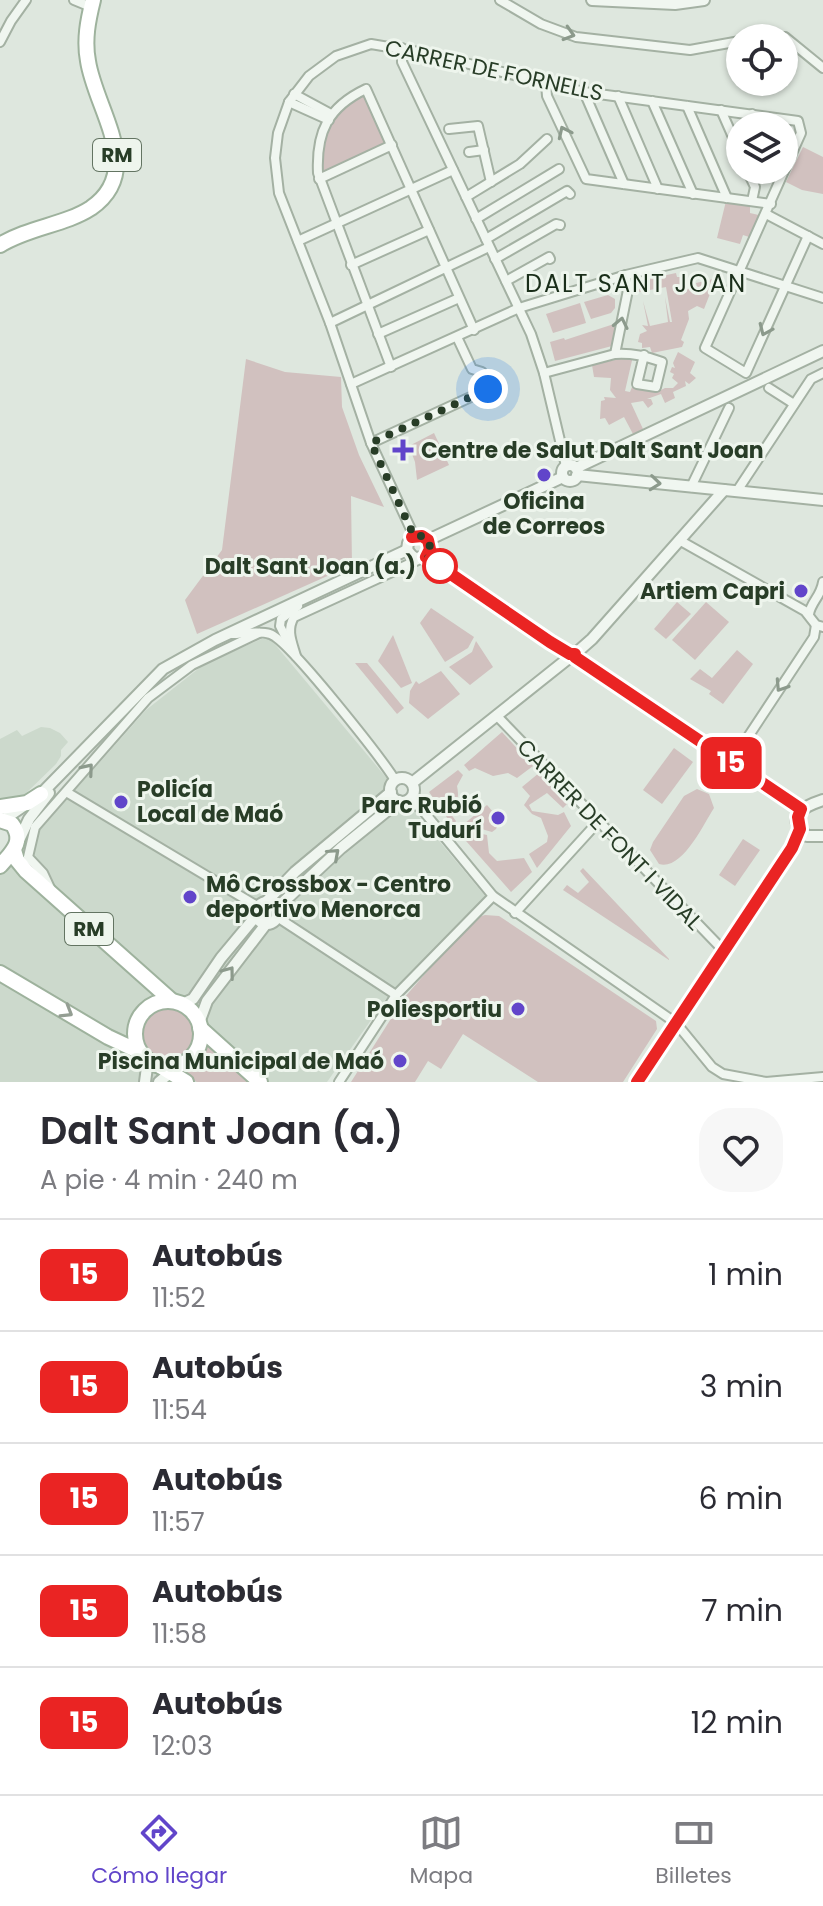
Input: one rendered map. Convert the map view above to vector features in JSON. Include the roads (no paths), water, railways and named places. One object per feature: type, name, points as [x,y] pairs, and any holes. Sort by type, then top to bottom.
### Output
[{"type":"main road","name":"RM","points":[[0,245],[29,230],[83,212],[99,201],[112,182],[117,162],[116,149],[87,60],[86,42],[92,3]]},
{"type":"main road","name":"RM","points":[[41,794],[1,817],[17,830],[16,846],[21,866],[192,1012],[200,1025],[260,1082]]},
{"type":"main road","points":[[0,866],[16,846]]},
{"type":"main road","points":[[0,973],[186,1082]]},
{"type":"main road","points":[[141,1053],[135,1034],[139,1017],[152,1005],[177,1002]]},
{"type":"main road","points":[[168,1071],[194,1054],[199,1045],[200,1025]]},
{"type":"street","points":[[0,42],[26,0]]},
{"type":"street","points":[[74,0],[92,3]]},
{"type":"street","points":[[500,0],[541,24],[576,37],[690,50],[726,44]]},
{"type":"street","points":[[592,0],[675,4],[704,0]]},
{"type":"street","name":"CARRER DE FORNELLS","points":[[414,536],[371,443],[330,323],[279,193],[275,158],[278,133],[292,98],[309,76],[336,56],[371,44],[402,48],[584,92],[736,112]]},
{"type":"street","points":[[402,48],[402,62],[531,334],[570,471]]},
{"type":"street","points":[[798,48],[823,68]]},
{"type":"street","points":[[546,84],[547,96],[586,179],[771,204]]},
{"type":"street","points":[[391,367],[319,179],[318,145],[330,117],[342,104],[366,89],[474,330]]},
{"type":"street","points":[[584,92],[624,184]]},
{"type":"street","points":[[618,96],[658,189]]},
{"type":"street","points":[[292,98],[330,117]]},
{"type":"street","points":[[652,101],[693,194]]},
{"type":"street","points":[[687,106],[727,198]]},
{"type":"street","points":[[721,110],[726,121]]},
{"type":"street","points":[[449,129],[478,126],[491,182]]},
{"type":"street","points":[[466,197],[532,155],[547,139]]},
{"type":"street","points":[[319,179],[392,145]]},
{"type":"street","points":[[469,152],[484,150]]},
{"type":"street","points":[[476,219],[559,169]]},
{"type":"street","points":[[298,241],[453,170]]},
{"type":"street","points":[[752,201],[754,184]]},
{"type":"street","points":[[777,184],[771,204],[705,348],[746,373],[808,236]]},
{"type":"street","points":[[330,323],[445,268],[567,191],[570,194]]},
{"type":"street","points":[[766,214],[823,244]]},
{"type":"street","points":[[495,259],[556,224],[560,225]]},
{"type":"street","points":[[351,265],[429,230]]},
{"type":"street","points":[[351,384],[519,308],[626,275],[698,258],[823,298]]},
{"type":"street","points":[[506,281],[550,259]]},
{"type":"street","points":[[615,354],[628,290],[626,275]]},
{"type":"street","points":[[378,334],[459,298]]},
{"type":"street","points":[[371,443],[488,389],[482,372],[472,369],[457,337]]},
{"type":"street","points":[[428,540],[823,351]]},
{"type":"street","points":[[544,373],[615,354],[644,355]]},
{"type":"street","points":[[737,491],[811,379],[823,373]]},
{"type":"street","points":[[769,388],[794,404]]},
{"type":"street","points":[[691,487],[729,408]]},
{"type":"street","points":[[570,471],[823,500]]},
{"type":"street","points":[[412,783],[591,641],[724,490]]},
{"type":"street","points":[[297,657],[290,636],[294,617],[423,558],[430,549],[428,540],[422,536],[414,536],[408,543],[407,550],[411,556],[423,558],[440,566],[801,809]]},
{"type":"street","points":[[679,540],[809,614],[820,626],[742,746],[748,774]]},
{"type":"street","points":[[41,794],[163,669],[227,635],[407,550]]},
{"type":"street","points":[[809,614],[811,605],[820,597],[823,582]]},
{"type":"street","points":[[297,657],[283,632],[281,619],[320,591]]},
{"type":"street","points":[[227,635],[259,633],[277,638],[297,657],[395,780]]},
{"type":"street","points":[[53,895],[43,873],[28,857],[35,827],[68,793],[148,698],[192,665],[259,633]]},
{"type":"street","name":"CARRER DE FONT I VIDAL","points":[[497,716],[597,823],[724,951]]},
{"type":"street","points":[[714,751],[742,746]]},
{"type":"street","points":[[16,846],[29,819],[73,763]]},
{"type":"street","points":[[200,1025],[207,1001],[266,924],[273,922],[277,913],[341,848],[414,790],[412,783],[402,778],[391,785],[391,792]]},
{"type":"street","points":[[391,792],[424,812],[493,896],[676,1023],[712,1067],[723,1074],[766,1082],[823,1077]]},
{"type":"street","points":[[177,1002],[193,999],[260,908],[295,872],[391,792]]},
{"type":"street","points":[[68,793],[260,908],[277,913],[396,995]]},
{"type":"street","points":[[803,832],[798,817],[801,809],[809,803],[822,802]]},
{"type":"street","points":[[515,913],[597,823]]},
{"type":"street","points":[[803,832],[823,836]]},
{"type":"street","points":[[637,1082],[803,832]]},
{"type":"street","points":[[339,1082],[396,995],[476,909],[493,896]]},
{"type":"street","points":[[260,908],[266,924]]},
{"type":"street","points":[[141,1053],[147,1067],[145,1082]]},
{"type":"place","name":"Centre de Salut Dalt Sant Joan","points":[[403,450]]},
{"type":"place","name":"Oficina de Correos","points":[[544,475]]},
{"type":"place","name":"Dalt Sant Joan (a.)","points":[[440,566]]},
{"type":"place","name":"Artiem Capri","points":[[801,591]]},
{"type":"place","name":"Policía Local de Maó","points":[[121,802]]},
{"type":"place","name":"Parc Rubió Tudurí","points":[[498,818]]},
{"type":"place","name":"Mô Crossbox - Centro deportivo Menorca","points":[[190,897]]},
{"type":"place","name":"Poliesportiu","points":[[518,1009]]},
{"type":"place","name":"Piscina Municipal de Maó","points":[[400,1061]]},
{"type":"district","name":"DALT SANT JOAN","points":[[636,284]]}]
